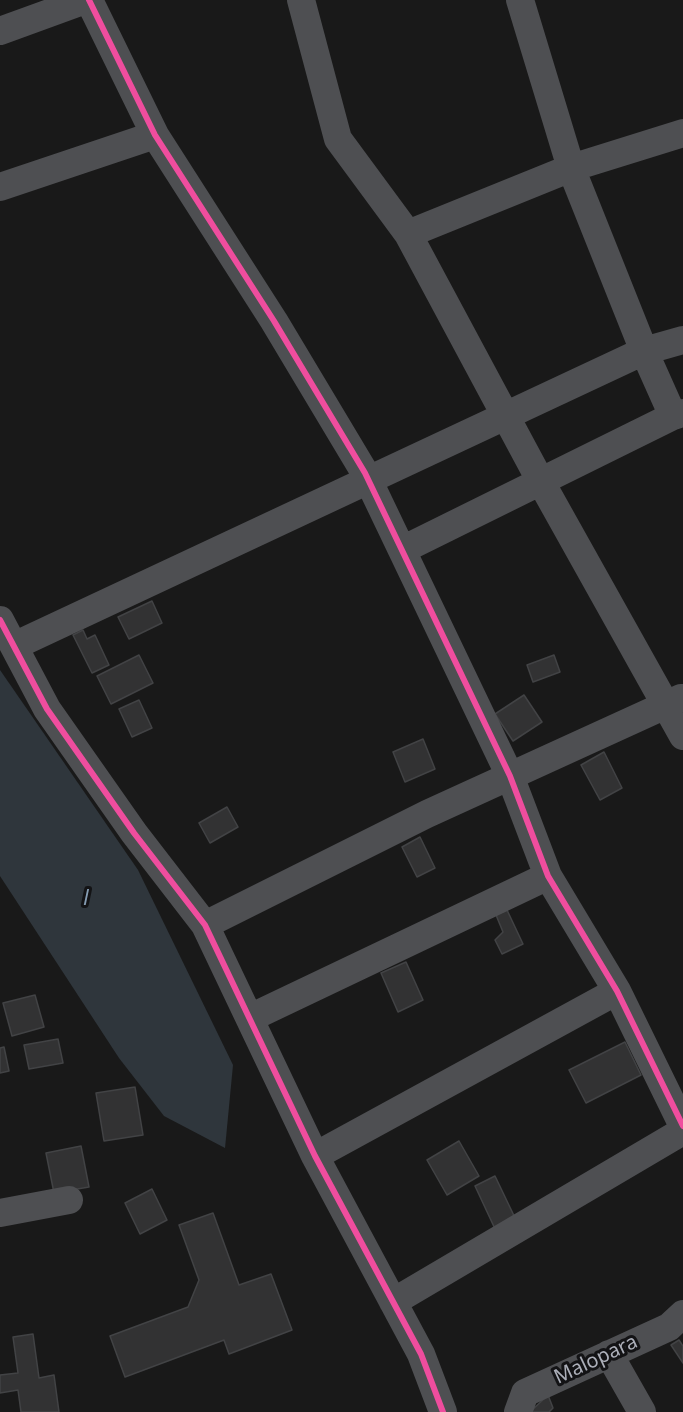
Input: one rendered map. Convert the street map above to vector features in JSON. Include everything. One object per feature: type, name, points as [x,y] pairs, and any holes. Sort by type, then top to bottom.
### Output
[{"type":"street","points":[[0,31],[87,0],[154,135],[274,321],[369,481],[510,776],[548,876],[617,991],[683,1129],[393,1302]]},
{"type":"street","points":[[301,0],[338,139],[408,234],[541,482],[674,701],[683,736]]},
{"type":"street","points":[[402,550],[678,415],[644,351],[571,168],[520,0]]},
{"type":"street","points":[[408,234],[571,168],[683,133]]},
{"type":"street","points":[[0,187],[154,135]]},
{"type":"street","points":[[14,646],[644,351],[683,340]]},
{"type":"street","points":[[0,620],[47,709],[134,832],[206,925],[315,1156],[421,1354],[443,1412]]},
{"type":"street","points":[[206,925],[427,814],[674,701]]},
{"type":"street","points":[[250,1018],[548,876]]},
{"type":"street","points":[[315,1156],[617,991]]},
{"type":"street","points":[[0,1213],[69,1200]]},
{"type":"street","name":"Malopara","points":[[518,1412],[525,1393],[669,1327],[683,1314]]},
{"type":"street","points":[[609,1354],[642,1412]]},
{"type":"water","name":"l","points":[[0,670],[138,870],[233,1065],[225,1148],[164,1116],[119,1058],[0,876]]},
{"type":"building","points":[[152,601],[162,623],[129,639],[118,617]]},
{"type":"building","points":[[83,630],[87,639],[95,635],[109,665],[92,673],[73,635]]},
{"type":"building","points":[[139,655],[153,683],[111,704],[97,676]]},
{"type":"building","points":[[554,655],[560,672],[533,682],[527,665]]},
{"type":"building","points":[[524,695],[542,722],[513,741],[495,714]]},
{"type":"building","points":[[139,700],[152,728],[132,737],[119,709]]},
{"type":"building","points":[[423,739],[435,769],[405,782],[393,752]]},
{"type":"building","points":[[604,752],[622,788],[600,800],[581,765]]},
{"type":"building","points":[[227,807],[238,827],[210,843],[199,823]]},
{"type":"building","points":[[420,837],[435,868],[417,877],[402,847]]},
{"type":"building","points":[[507,910],[523,944],[502,954],[495,940],[503,932],[496,915]]},
{"type":"building","points":[[406,962],[423,1000],[398,1012],[381,973]]},
{"type":"building","points":[[35,995],[44,1027],[12,1036],[3,1003]]},
{"type":"building","points":[[58,1039],[63,1063],[29,1069],[24,1045]]},
{"type":"building","points":[[625,1042],[641,1075],[586,1103],[569,1070]]},
{"type":"building","points":[[4,1047],[9,1071],[0,1073],[0,1048]]},
{"type":"building","points":[[135,1087],[143,1135],[104,1141],[96,1093]]},
{"type":"building","points":[[459,1141],[479,1176],[447,1195],[427,1160]]},
{"type":"building","points":[[81,1146],[89,1187],[54,1193],[46,1153]]},
{"type":"building","points":[[495,1176],[517,1222],[496,1231],[475,1186]]},
{"type":"building","points":[[152,1189],[167,1220],[140,1234],[125,1203]]},
{"type":"building","points":[[213,1213],[239,1285],[271,1274],[292,1330],[229,1354],[224,1340],[125,1377],[110,1336],[188,1307],[199,1280],[179,1225]]},
{"type":"building","points":[[33,1334],[39,1378],[54,1375],[59,1412],[21,1412],[18,1390],[0,1393],[0,1375],[18,1373],[13,1337]]},
{"type":"building","points":[[679,1340],[683,1346],[683,1363],[671,1345]]},
{"type":"building","points":[[548,1395],[553,1408],[549,1412],[530,1412]]},
{"type":"cycle path","points":[[89,0],[155,135],[274,321],[365,473],[510,776],[548,876],[617,991],[683,1126]]},
{"type":"cycle path","points":[[0,620],[47,709],[134,833],[205,925],[315,1156],[421,1354],[443,1412]]}]
